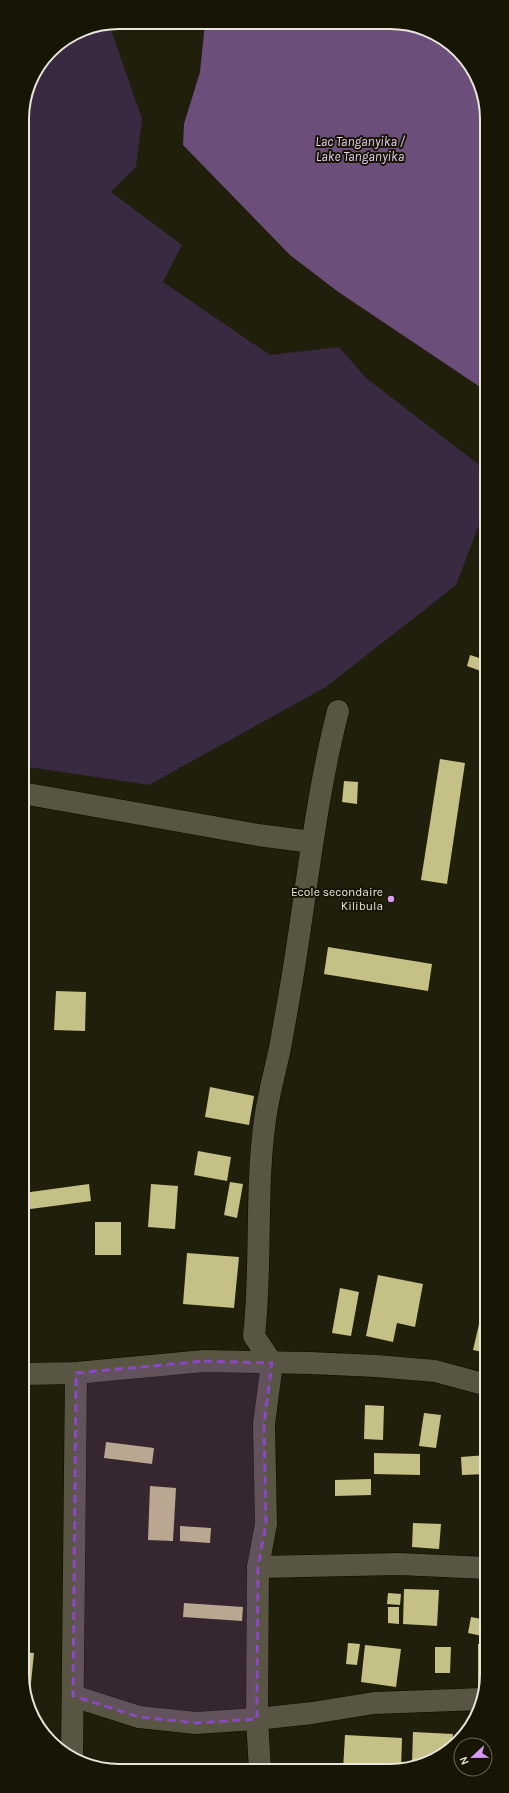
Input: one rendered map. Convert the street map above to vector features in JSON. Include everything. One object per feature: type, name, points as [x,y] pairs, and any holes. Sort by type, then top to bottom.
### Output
[{"type":"street","points":[[260,1764],[257,1720],[258,1567],[266,1524],[264,1424],[272,1363],[254,1336],[257,1307],[259,1216],[265,1120],[297,949],[312,842],[326,759],[338,711]]},
{"type":"street","points":[[29,794],[258,835],[312,842]]},
{"type":"street","points":[[29,1374],[76,1373],[204,1361],[376,1366],[436,1371],[480,1382]]},
{"type":"street","points":[[72,1751],[76,1373]]},
{"type":"street","points":[[258,1567],[398,1564],[480,1568]]},
{"type":"street","points":[[72,1696],[139,1717],[196,1723],[257,1720],[374,1703],[476,1700]]},
{"type":"highlighted area","points":[[204,1361],[272,1363],[264,1424],[266,1524],[258,1567],[257,1719],[196,1723],[139,1717],[73,1696],[76,1373]]},
{"type":"shaded area","points":[[111,29],[142,119],[136,167],[111,192],[182,245],[163,282],[270,355],[339,347],[366,378],[480,465],[480,523],[456,585],[326,687],[149,785],[29,767],[29,113],[32,96],[38,79],[55,55],[79,38],[96,32]]},
{"type":"water","name":"Lac Tanganyika / Lake Tanganyika","points":[[204,29],[396,29],[413,32],[435,41],[449,51],[458,60],[471,79],[477,96],[480,119],[480,387],[337,291],[290,255],[183,145],[184,124],[200,72]]},
{"type":"building","points":[[470,655],[480,658],[480,671],[467,666]]},
{"type":"building","points":[[440,759],[465,763],[447,884],[421,880]]},
{"type":"building","points":[[344,781],[358,782],[357,804],[342,802]]},
{"type":"building","points":[[328,947],[432,964],[428,991],[324,974]]},
{"type":"building","points":[[56,991],[86,992],[85,1031],[54,1030]]},
{"type":"building","points":[[210,1087],[254,1096],[249,1125],[205,1117]]},
{"type":"building","points":[[198,1151],[231,1157],[227,1181],[194,1175]]},
{"type":"building","points":[[230,1182],[243,1184],[237,1218],[224,1215]]},
{"type":"building","points":[[89,1184],[91,1201],[29,1209],[29,1192]]},
{"type":"building","points":[[151,1184],[178,1186],[175,1229],[148,1227]]},
{"type":"building","points":[[95,1222],[121,1222],[121,1255],[95,1255]]},
{"type":"building","points":[[187,1253],[239,1257],[234,1308],[183,1304]]},
{"type":"building","points":[[378,1275],[423,1284],[415,1327],[397,1323],[393,1342],[366,1336]]},
{"type":"building","points":[[340,1288],[359,1292],[351,1336],[332,1333]]},
{"type":"building","points":[[480,1320],[480,1352],[473,1350]]},
{"type":"building","points":[[365,1405],[384,1406],[383,1440],[364,1439]]},
{"type":"building","points":[[424,1413],[441,1415],[436,1448],[419,1446]]},
{"type":"building","points":[[106,1442],[154,1448],[152,1464],[104,1458]]},
{"type":"building","points":[[374,1453],[420,1454],[420,1475],[374,1474]]},
{"type":"building","points":[[480,1456],[480,1474],[462,1475],[461,1457]]},
{"type":"building","points":[[371,1479],[371,1495],[335,1496],[335,1480]]},
{"type":"building","points":[[150,1486],[176,1488],[173,1541],[148,1540]]},
{"type":"building","points":[[413,1523],[441,1524],[439,1549],[412,1547]]},
{"type":"building","points":[[180,1526],[211,1528],[210,1543],[180,1541]]},
{"type":"building","points":[[404,1589],[439,1590],[437,1626],[403,1624]]},
{"type":"building","points":[[388,1593],[401,1594],[400,1605],[387,1604]]},
{"type":"building","points":[[184,1603],[243,1607],[242,1621],[183,1617]]},
{"type":"building","points":[[388,1607],[399,1607],[399,1624],[388,1623]]},
{"type":"building","points":[[471,1617],[480,1619],[480,1636],[468,1633]]},
{"type":"building","points":[[348,1643],[360,1644],[357,1665],[346,1664]]},
{"type":"building","points":[[478,1644],[480,1644],[480,1680],[478,1686]]},
{"type":"building","points":[[365,1645],[401,1649],[396,1687],[361,1682]]},
{"type":"building","points":[[435,1647],[451,1647],[450,1673],[435,1673]]},
{"type":"building","points":[[29,1653],[34,1653],[30,1688]]},
{"type":"building","points":[[413,1732],[453,1734],[453,1739],[435,1752],[412,1761]]},
{"type":"building","points":[[345,1735],[402,1738],[401,1763],[343,1764]]},
{"type":"place","name":"Ecole secondaire Kilibula","points":[[391,899]]}]
